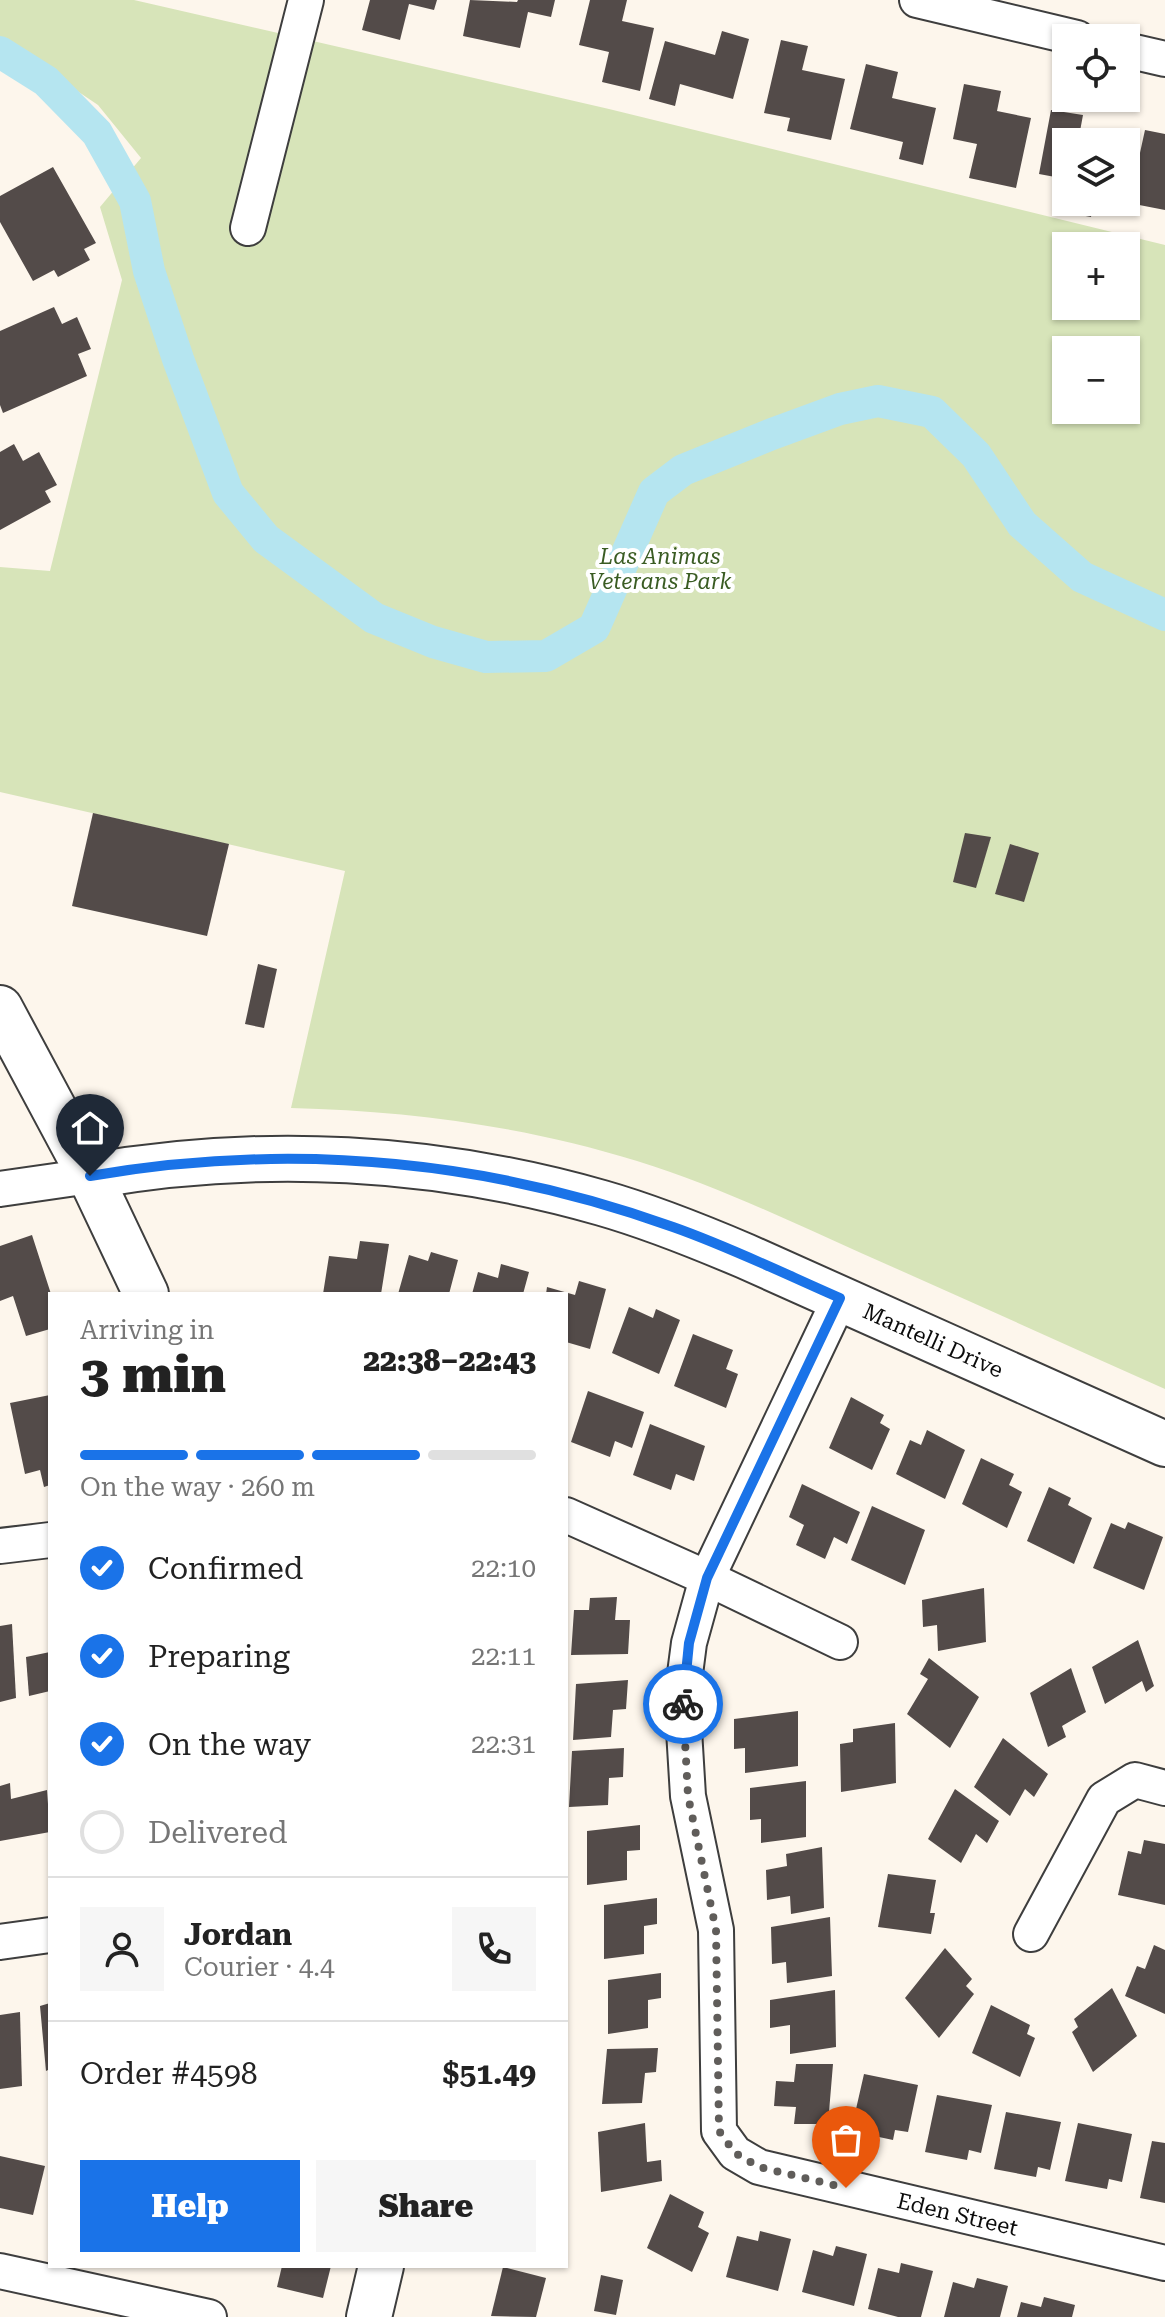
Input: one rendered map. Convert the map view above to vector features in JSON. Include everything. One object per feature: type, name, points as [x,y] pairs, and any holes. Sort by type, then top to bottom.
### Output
[{"type":"street","points":[[248,228],[306,0]]},
{"type":"street","points":[[917,0],[1052,32]]},
{"type":"street","points":[[1140,53],[1165,59]]},
{"type":"street","points":[[0,1008],[90,1176],[145,1292]]},
{"type":"street","name":"Mantelli Drive","points":[[90,1176],[137,1168],[287,1159],[354,1159],[463,1172],[523,1183],[603,1203],[675,1227],[1165,1444]]},
{"type":"street","points":[[0,1189],[90,1176]]},
{"type":"street","points":[[707,1578],[840,1298]]},
{"type":"street","points":[[568,1516],[840,1642]]},
{"type":"street","points":[[0,1546],[48,1540]]},
{"type":"street","name":"Eden Street","points":[[707,1578],[689,1643],[682,1697],[688,1796],[716,1930],[719,2131],[735,2153],[759,2167],[1165,2263]]},
{"type":"street","points":[[1031,1934],[1104,1799],[1135,1780],[1165,1788]]},
{"type":"street","points":[[0,1942],[48,1935]]},
{"type":"street","points":[[369,2317],[381,2268]]},
{"type":"street","points":[[0,2271],[209,2317]]},
{"type":"green space","name":"Las Animas Veterans Park","points":[[0,0],[134,0],[609,109],[1112,232],[1052,232],[1052,320],[1140,320],[1140,239],[1165,245],[1165,1389],[750,1204],[637,1161],[552,1138],[466,1122],[291,1108],[345,871],[0,792],[0,567],[50,571],[122,280],[100,207],[141,158],[98,105],[0,39]]},
{"type":"building","points":[[370,0],[437,0],[434,10],[409,4],[400,40],[362,30]]},
{"type":"building","points":[[470,0],[555,0],[551,17],[528,12],[520,48],[463,36]]},
{"type":"building","points":[[590,0],[627,0],[622,21],[654,28],[640,91],[602,82],[609,52],[579,45]]},
{"type":"building","points":[[722,31],[749,39],[733,99],[680,84],[675,106],[649,99],[665,41],[715,55]]},
{"type":"building","points":[[781,40],[808,46],[802,70],[845,79],[831,140],[787,131],[790,118],[764,113]]},
{"type":"building","points":[[866,64],[898,72],[892,98],[936,108],[923,165],[899,159],[903,142],[850,129]]},
{"type":"building","points":[[964,84],[1001,91],[997,111],[1031,118],[1016,188],[969,178],[977,144],[953,139]]},
{"type":"building","points":[[1051,110],[1083,115],[1081,128],[1052,128],[1052,176],[1039,174]]},
{"type":"building","points":[[1145,130],[1165,134],[1165,210],[1140,205],[1140,153]]},
{"type":"building","points":[[53,167],[96,243],[84,249],[90,260],[58,277],[54,270],[33,281],[0,222],[0,196]]},
{"type":"building","points":[[54,307],[62,324],[77,317],[91,349],[78,354],[87,376],[3,413],[0,405],[0,331]]},
{"type":"building","points":[[14,444],[23,461],[39,452],[57,485],[45,491],[51,502],[0,530],[0,452]]},
{"type":"building","points":[[93,813],[229,844],[207,936],[72,906]]},
{"type":"building","points":[[965,833],[991,837],[976,888],[953,882]]},
{"type":"building","points":[[1010,844],[1039,853],[1024,902],[995,894]]},
{"type":"building","points":[[258,964],[277,969],[264,1028],[245,1024]]},
{"type":"building","points":[[32,1235],[50,1292],[48,1330],[26,1336],[13,1296],[0,1301],[0,1246]]},
{"type":"building","points":[[360,1241],[389,1244],[381,1292],[323,1292],[329,1256],[357,1259]]},
{"type":"building","points":[[431,1252],[458,1260],[450,1292],[399,1292],[409,1255],[428,1261]]},
{"type":"building","points":[[501,1264],[529,1272],[524,1292],[473,1292],[478,1272],[498,1278]]},
{"type":"building","points":[[579,1281],[606,1289],[590,1349],[568,1343],[568,1293],[575,1295]]},
{"type":"building","points":[[547,1287],[564,1292],[546,1292]]},
{"type":"building","points":[[629,1307],[653,1318],[656,1309],[680,1320],[659,1374],[612,1353]]},
{"type":"building","points":[[693,1334],[733,1350],[726,1369],[738,1374],[726,1408],[674,1386]]},
{"type":"building","points":[[588,1391],[644,1412],[632,1448],[615,1441],[610,1457],[571,1442]]},
{"type":"building","points":[[48,1395],[48,1486],[44,1487],[40,1470],[25,1474],[10,1403]]},
{"type":"building","points":[[851,1397],[884,1415],[880,1423],[890,1429],[872,1470],[829,1448]]},
{"type":"building","points":[[650,1424],[705,1446],[694,1481],[676,1474],[671,1490],[633,1475]]},
{"type":"building","points":[[927,1430],[965,1450],[945,1499],[896,1474],[910,1440],[921,1445]]},
{"type":"building","points":[[981,1458],[1014,1474],[1009,1485],[1022,1492],[1007,1528],[962,1504]]},
{"type":"building","points":[[802,1484],[860,1512],[847,1544],[834,1537],[825,1559],[796,1545],[804,1525],[789,1517]]},
{"type":"building","points":[[1049,1487],[1071,1498],[1068,1505],[1092,1518],[1074,1564],[1027,1541]]},
{"type":"building","points":[[872,1506],[925,1530],[905,1585],[851,1560]]},
{"type":"building","points":[[1128,1522],[1163,1537],[1144,1590],[1093,1568],[1111,1523],[1125,1529]]},
{"type":"building","points":[[984,1588],[986,1642],[938,1651],[937,1625],[923,1627],[922,1600]]},
{"type":"building","points":[[617,1597],[615,1620],[630,1620],[628,1654],[571,1655],[574,1610],[589,1610],[590,1598]]},
{"type":"building","points":[[12,1624],[16,1698],[0,1702],[0,1626]]},
{"type":"building","points":[[1138,1640],[1154,1686],[1146,1692],[1142,1681],[1105,1704],[1092,1667]]},
{"type":"building","points":[[48,1652],[48,1691],[29,1696],[26,1657]]},
{"type":"building","points":[[929,1658],[979,1697],[950,1748],[907,1714],[928,1679],[920,1674]]},
{"type":"building","points":[[1071,1668],[1086,1712],[1062,1726],[1066,1737],[1048,1747],[1030,1693]]},
{"type":"building","points":[[628,1680],[626,1709],[613,1710],[611,1737],[573,1740],[576,1684]]},
{"type":"building","points":[[798,1711],[798,1766],[745,1773],[745,1748],[734,1749],[734,1719]]},
{"type":"building","points":[[895,1723],[896,1783],[841,1792],[840,1744],[853,1742],[853,1729]]},
{"type":"building","points":[[1003,1738],[1048,1774],[1034,1797],[1025,1789],[1010,1816],[974,1787]]},
{"type":"building","points":[[624,1748],[623,1777],[609,1778],[608,1805],[569,1807],[572,1751]]},
{"type":"building","points":[[806,1781],[806,1837],[761,1843],[761,1819],[750,1820],[750,1788]]},
{"type":"building","points":[[10,1783],[11,1799],[47,1790],[48,1832],[0,1841],[0,1786]]},
{"type":"building","points":[[955,1789],[999,1821],[987,1843],[976,1834],[961,1863],[928,1839]]},
{"type":"building","points":[[640,1825],[640,1850],[627,1851],[627,1880],[587,1885],[587,1831]]},
{"type":"building","points":[[1144,1840],[1165,1844],[1165,1905],[1118,1895],[1128,1851],[1141,1854]]},
{"type":"building","points":[[822,1847],[824,1908],[791,1914],[790,1896],[767,1900],[766,1870],[787,1866],[786,1854]]},
{"type":"building","points":[[888,1874],[936,1880],[930,1913],[935,1913],[931,1934],[878,1927]]},
{"type":"building","points":[[657,1898],[657,1924],[644,1926],[644,1954],[604,1959],[604,1905]]},
{"type":"building","points":[[830,1917],[832,1976],[787,1983],[786,1962],[772,1964],[771,1927]]},
{"type":"building","points":[[1154,1945],[1165,1950],[1165,2014],[1125,1996],[1137,1966],[1145,1969]]},
{"type":"building","points":[[945,1948],[972,1979],[966,1986],[974,1994],[939,2038],[905,1998]]},
{"type":"building","points":[[661,1973],[661,1998],[648,2000],[648,2028],[608,2034],[608,1980]]},
{"type":"building","points":[[1112,1988],[1137,2036],[1093,2072],[1072,2032],[1078,2027],[1074,2019]]},
{"type":"building","points":[[835,1990],[836,2047],[790,2054],[790,2025],[770,2028],[770,2000]]},
{"type":"building","points":[[48,2004],[46,2071],[40,2006]]},
{"type":"building","points":[[991,2005],[1030,2025],[1027,2034],[1035,2038],[1020,2077],[972,2053]]},
{"type":"building","points":[[20,2012],[22,2086],[0,2089],[0,2015]]},
{"type":"building","points":[[658,2048],[656,2072],[645,2073],[642,2103],[602,2104],[607,2049]]},
{"type":"building","points":[[796,2064],[833,2064],[828,2124],[794,2124],[796,2107],[774,2106],[776,2081],[794,2082]]},
{"type":"building","points":[[864,2074],[918,2085],[908,2132],[895,2130],[893,2140],[851,2131]]},
{"type":"building","points":[[937,2095],[992,2105],[981,2153],[969,2150],[967,2160],[925,2152]]},
{"type":"building","points":[[1006,2112],[1061,2122],[1050,2170],[1038,2167],[1036,2177],[994,2169]]},
{"type":"building","points":[[645,2123],[647,2162],[661,2160],[662,2181],[601,2192],[598,2132]]},
{"type":"building","points":[[1078,2123],[1132,2134],[1122,2182],[1109,2179],[1107,2189],[1065,2181]]},
{"type":"building","points":[[1152,2141],[1165,2143],[1165,2203],[1140,2198]]},
{"type":"building","points":[[0,2156],[45,2166],[33,2215],[0,2208]]},
{"type":"building","points":[[670,2194],[704,2212],[698,2227],[709,2233],[692,2272],[647,2248]]},
{"type":"building","points":[[760,2231],[791,2239],[778,2291],[726,2277],[737,2236],[758,2241]]},
{"type":"building","points":[[836,2246],[867,2254],[854,2306],[802,2292],[813,2250],[833,2256]]},
{"type":"building","points":[[901,2263],[933,2271],[921,2317],[898,2317],[868,2309],[878,2268],[899,2273]]},
{"type":"building","points":[[282,2268],[330,2268],[323,2298],[277,2287]]},
{"type":"building","points":[[503,2268],[546,2278],[536,2317],[491,2316]]},
{"type":"building","points":[[601,2275],[623,2280],[616,2315],[594,2311]]},
{"type":"building","points":[[977,2278],[1008,2286],[1000,2317],[944,2317],[953,2282],[974,2288]]},
{"type":"building","points":[[1044,2297],[1075,2305],[1072,2317],[1017,2317],[1021,2302],[1041,2307]]},
{"type":"waterway","points":[[0,52],[46,81],[97,133],[135,201],[149,271],[228,493],[266,539],[374,618],[433,642],[486,657],[546,656],[594,628],[654,492],[683,470],[840,409],[878,401],[932,412],[976,455],[1022,524],[1082,577],[1165,615]]},
{"type":"way so far","points":[[683,1704],[688,1796],[716,1930],[719,2131],[735,2153],[759,2167],[846,2188]]},
{"type":"route","points":[[90,1176],[216,1161],[287,1159],[354,1159],[463,1172],[603,1203],[675,1227],[840,1298],[707,1578],[689,1643],[683,1704]]}]
